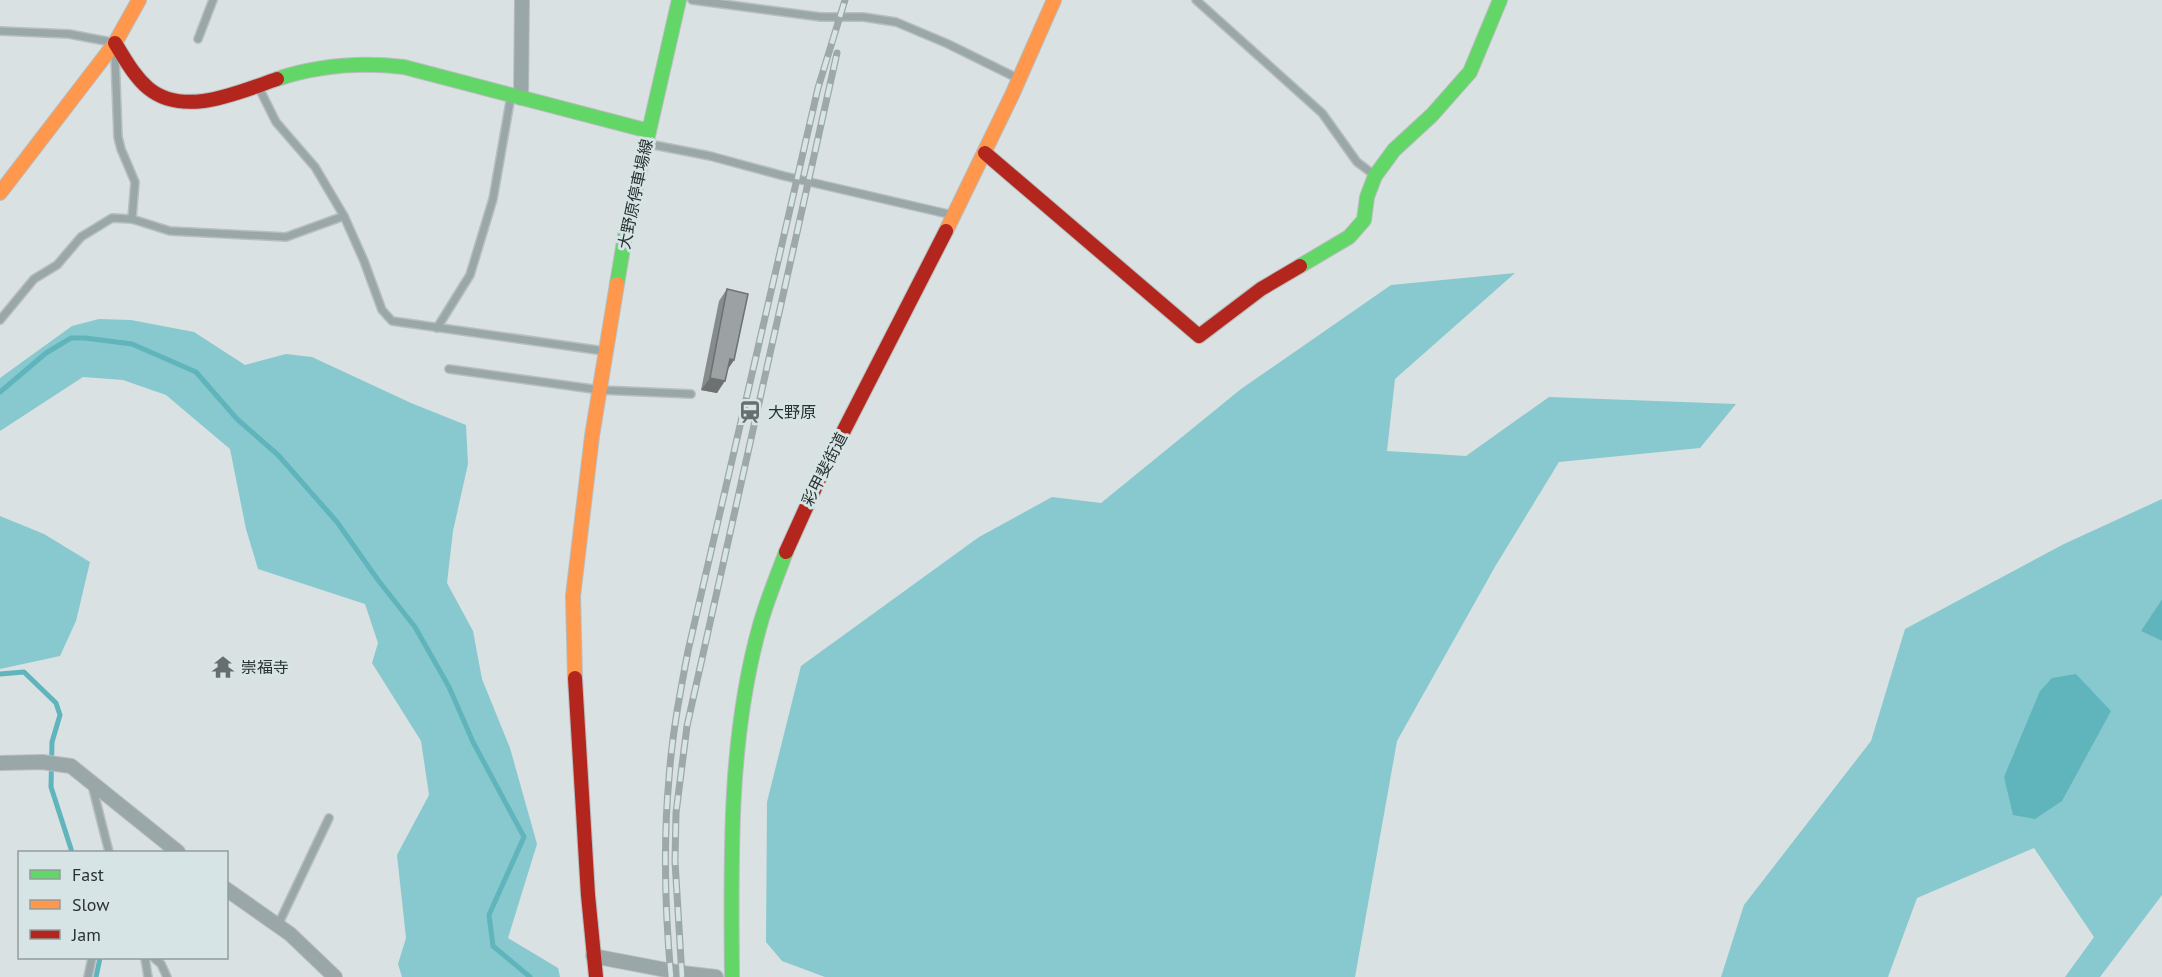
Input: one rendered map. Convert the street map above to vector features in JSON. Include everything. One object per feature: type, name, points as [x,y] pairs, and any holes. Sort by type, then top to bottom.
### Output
[{"type":"main road","points":[[0,193],[115,43],[138,0]]},
{"type":"main road","name":"大野原停車場線","points":[[596,977],[584,849],[572,622],[573,596],[589,459],[625,236],[679,0]]},
{"type":"main road","name":"彩甲斐街道","points":[[732,977],[732,811],[740,727],[751,661],[766,606],[802,511],[985,153],[1020,80],[1054,0]]},
{"type":"main road","points":[[985,153],[1199,336],[1261,289],[1349,237],[1364,220],[1367,197],[1375,176],[1394,150],[1432,115],[1470,72],[1500,0]]},
{"type":"main road","points":[[115,43],[133,72],[148,88],[166,98],[186,103],[210,99],[309,69],[350,63],[376,63],[404,67],[516,96],[647,137]]},
{"type":"street","points":[[516,96],[522,0]]},
{"type":"street","points":[[0,763],[42,762],[71,766],[175,851]]},
{"type":"street","points":[[228,890],[278,925],[335,977]]},
{"type":"street","points":[[593,956],[716,977]]},
{"type":"lane","points":[[198,39],[213,0]]},
{"type":"lane","points":[[692,0],[821,18],[863,17],[896,22],[948,44],[1020,80]]},
{"type":"lane","points":[[1196,0],[1322,113],[1357,162],[1375,176]]},
{"type":"lane","points":[[0,31],[69,34],[115,43],[118,136],[135,182],[132,219]]},
{"type":"lane","points":[[257,85],[276,122],[315,167],[344,216],[382,310],[392,321],[606,351]]},
{"type":"lane","points":[[437,328],[470,275],[494,199],[516,96]]},
{"type":"lane","points":[[647,137],[784,176],[953,215]]},
{"type":"lane","points":[[0,320],[34,279],[57,265],[81,237],[112,218],[132,219],[170,231],[286,237],[344,216]]},
{"type":"lane","points":[[449,369],[600,390],[691,394]]},
{"type":"lane","points":[[91,781],[110,851]]},
{"type":"lane","points":[[278,925],[329,818]]},
{"type":"lane","points":[[88,977],[92,959]]},
{"type":"lane","points":[[145,959],[148,977]]},
{"type":"lane","points":[[156,959],[167,977]]},
{"type":"shaded area","points":[[1515,273],[1395,379],[1387,451],[1466,456],[1549,397],[1736,404],[1700,448],[1559,462],[1496,565],[1397,741],[1355,977],[825,977],[782,961],[766,942],[767,802],[801,666],[979,537],[1052,497],[1101,503],[1241,389],[1391,285]]},
{"type":"shaded area","points":[[99,319],[131,320],[194,332],[245,365],[286,354],[312,357],[411,403],[466,425],[468,464],[453,531],[447,583],[473,631],[482,679],[510,748],[537,844],[508,938],[558,968],[560,977],[402,977],[398,964],[406,938],[397,855],[429,795],[421,741],[372,663],[378,643],[365,604],[258,569],[246,529],[230,449],[166,395],[123,380],[83,377],[0,431],[0,378],[72,326]]},
{"type":"shaded area","points":[[2162,499],[2162,599],[2142,631],[2162,641],[2162,895],[2100,977],[2065,977],[2094,937],[2034,848],[1917,898],[1888,977],[1721,977],[1744,905],[1871,741],[1905,629],[2064,544]]},
{"type":"shaded area","points":[[0,516],[44,534],[90,562],[76,621],[60,656],[0,669]]},
{"type":"shaded area","points":[[2162,599],[2162,641],[2141,631]]},
{"type":"shaded area","points":[[2076,674],[2111,711],[2062,801],[2035,819],[2013,815],[2004,777],[2040,691],[2052,678]]},
{"type":"building","points":[[727,289],[748,294],[734,360],[730,359],[725,381],[710,378]]},
{"type":"waterway","points":[[0,392],[46,353],[71,338],[132,344],[196,372],[237,419],[278,455],[337,522],[415,627],[449,687],[473,742],[524,837],[489,915],[493,946],[530,977]]},
{"type":"waterway","points":[[0,674],[24,672],[56,703],[60,715],[52,742],[51,787],[72,851]]},
{"type":"waterway","points":[[96,977],[100,959]]},
{"type":"railway","points":[[671,977],[665,853],[670,762],[679,698],[818,88],[845,0]]},
{"type":"railway","points":[[682,977],[675,861],[676,813],[687,726],[837,53]]},
{"type":"traffic: fast","points":[[617,284],[625,236],[679,0]]},
{"type":"traffic: fast","points":[[1300,266],[1349,237],[1364,220],[1367,197],[1375,176],[1394,150],[1432,115],[1470,72],[1500,0]]},
{"type":"traffic: fast","points":[[277,79],[340,66],[404,67],[649,131]]},
{"type":"traffic: fast","points":[[732,977],[732,844],[742,712],[760,625],[786,552]]},
{"type":"traffic: slow","points":[[0,193],[115,43],[139,0]]},
{"type":"traffic: slow","points":[[946,231],[1012,95],[1054,0]]},
{"type":"traffic: slow","points":[[575,678],[573,596],[592,436],[617,284]]},
{"type":"traffic: jam","points":[[115,43],[134,73],[148,88],[162,97],[178,101],[212,100],[277,79]]},
{"type":"traffic: jam","points":[[985,153],[1199,336],[1261,289],[1300,266]]},
{"type":"traffic: jam","points":[[786,552],[819,479],[946,231]]},
{"type":"traffic: jam","points":[[575,678],[588,895],[596,977]]},
{"type":"place","name":"大野原","points":[[750,412]]},
{"type":"place","name":"崇福寺","points":[[223,667]]}]
